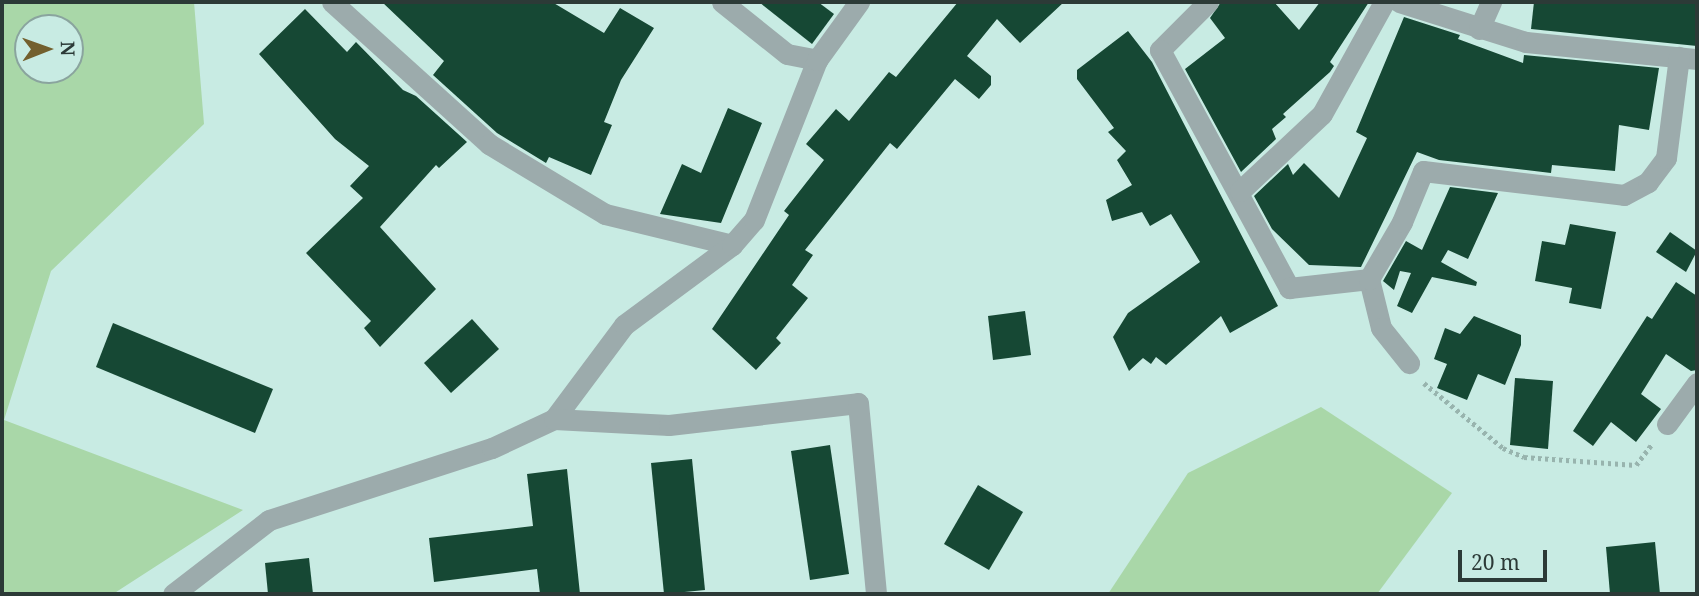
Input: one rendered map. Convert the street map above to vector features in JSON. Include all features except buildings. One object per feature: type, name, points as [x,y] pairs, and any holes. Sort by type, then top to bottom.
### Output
[{"type":"street","points":[[332,2],[489,144],[606,214],[732,245]]},
{"type":"street","points":[[722,2],[787,54],[817,60]]},
{"type":"street","points":[[554,419],[624,325],[732,245],[754,220],[817,60],[859,2]]},
{"type":"street","points":[[1208,2],[1160,50],[1240,191],[1289,288],[1369,279]]},
{"type":"street","points":[[1240,191],[1322,114],[1384,2]]},
{"type":"street","points":[[1399,2],[1479,30],[1525,42],[1688,58],[1666,158],[1648,182],[1623,195],[1423,171],[1402,222],[1369,279],[1381,328],[1409,363]]},
{"type":"street","points":[[1479,30],[1491,2]]},
{"type":"street","points":[[1667,424],[1697,383]]},
{"type":"street","points":[[173,594],[269,520],[492,448],[554,419],[669,425],[859,403],[876,594]]},
{"type":"path","points":[[1409,363],[1444,402],[1503,449],[1524,457],[1636,465],[1667,424]]},
{"type":"green space","points":[[2,2],[194,2],[204,124],[51,271],[4,420],[243,510],[113,594],[2,594]]},
{"type":"green space","points":[[1321,407],[1452,493],[1377,594],[1108,594],[1188,473]]}]
